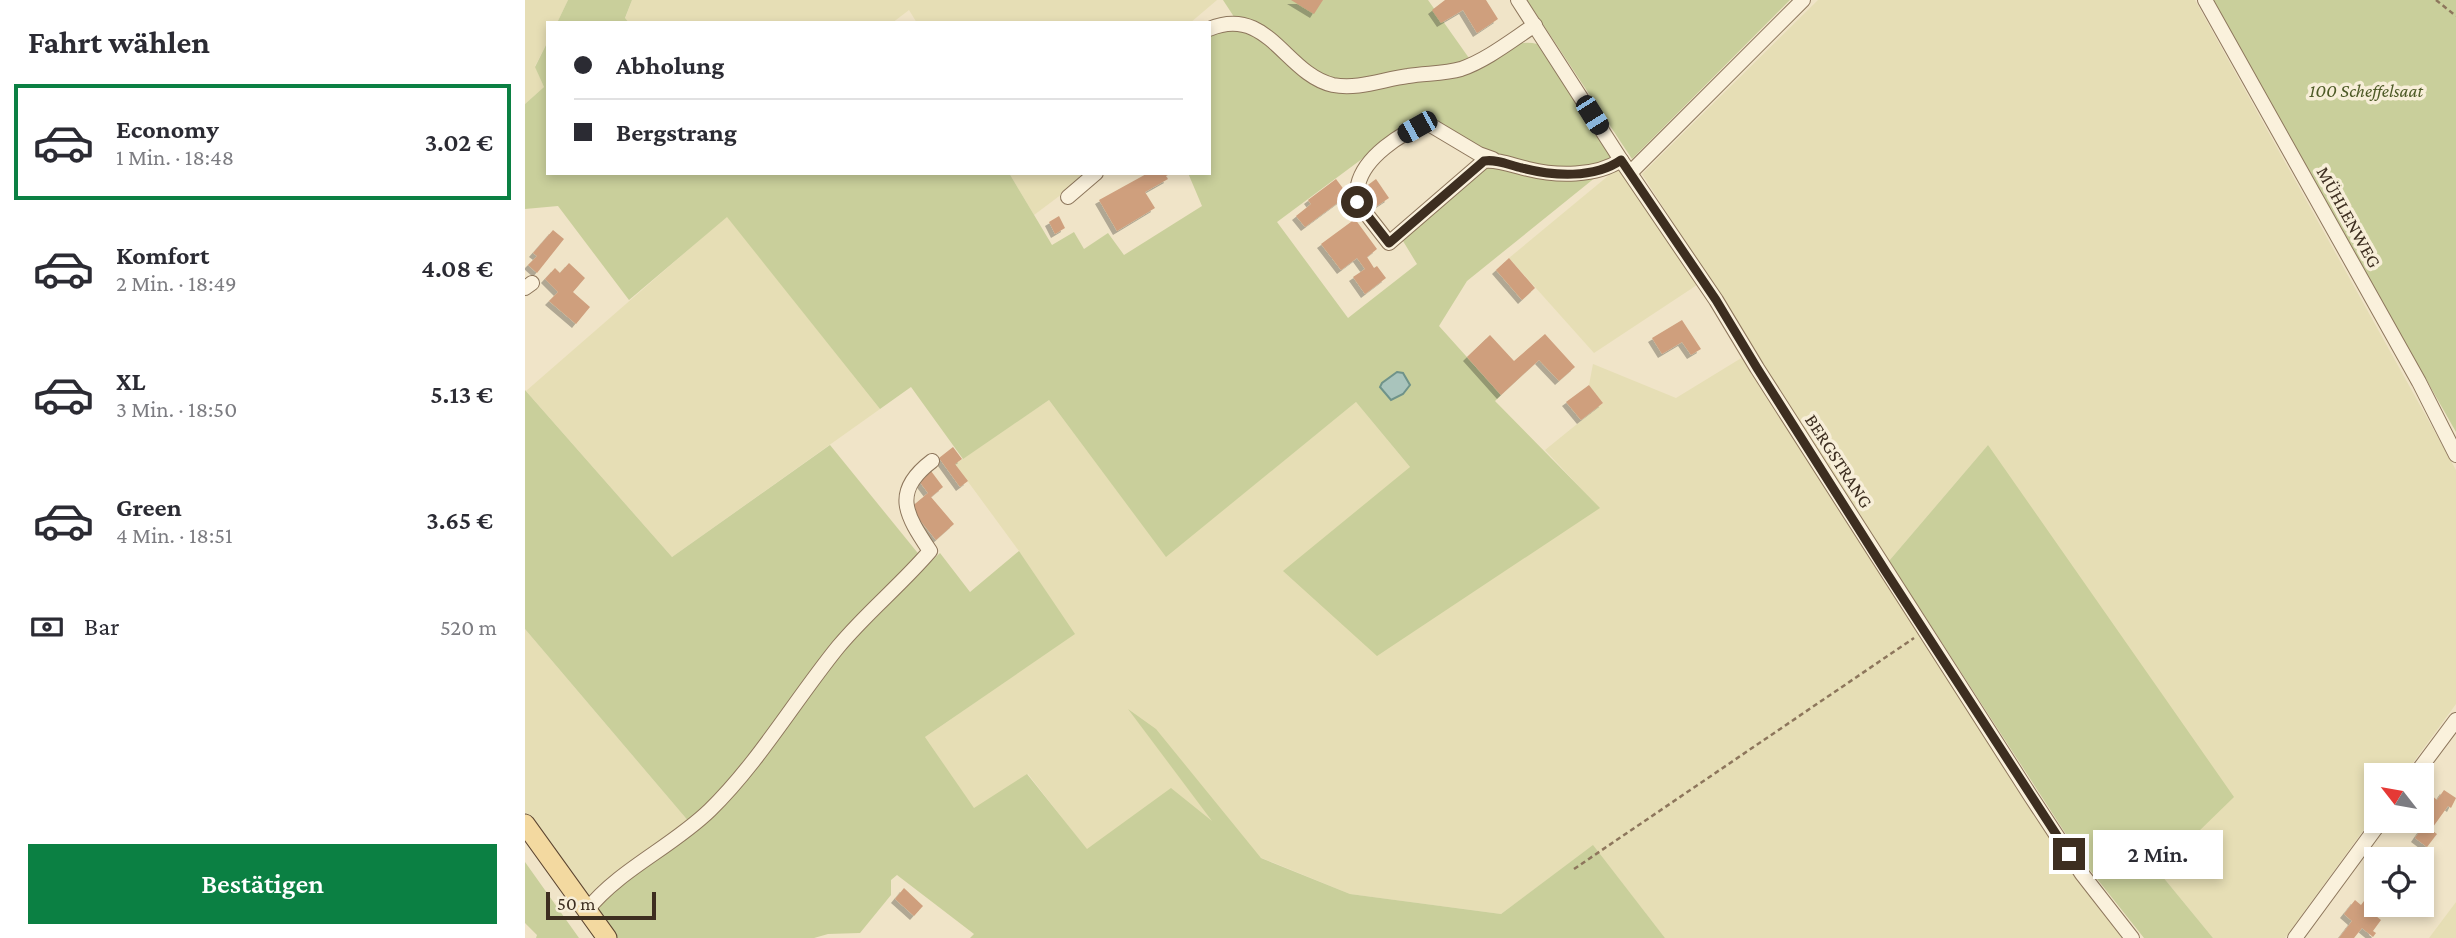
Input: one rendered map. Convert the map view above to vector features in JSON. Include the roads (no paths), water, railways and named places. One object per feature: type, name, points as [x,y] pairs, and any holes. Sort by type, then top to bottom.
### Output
[{"type":"main road","points":[[525,824],[607,938]]},
{"type":"street","name":"BERGSTRANG","points":[[1518,0],[1621,160],[1716,300],[1763,379],[2083,874],[2132,938]]},
{"type":"street","points":[[1631,172],[1803,0]]},
{"type":"street","name":"MÜHLENWEG","points":[[2205,0],[2419,382],[2456,455]]},
{"type":"street","points":[[1211,29],[1235,23],[1247,25],[1262,32],[1316,79],[1335,85],[1368,84],[1408,75],[1461,69],[1535,25]]},
{"type":"street","points":[[1493,159],[1484,161],[1389,243],[1357,202],[1358,184],[1367,166],[1403,135],[1427,123],[1479,154],[1536,171],[1563,174],[1594,172],[1621,160]]},
{"type":"street","points":[[1068,197],[1094,175]]},
{"type":"street","points":[[587,910],[600,894],[687,830],[712,808],[741,775],[839,646],[930,551],[912,525],[906,496],[909,483],[932,461]]},
{"type":"street","points":[[2424,763],[2456,720]]},
{"type":"street","points":[[2295,938],[2372,833]]},
{"type":"water","points":[[1397,372],[1403,373],[1410,385],[1403,394],[1391,400],[1380,387]]},
{"type":"park label","name":"100 Scheffelsaat","points":[[2366,90]]}]
